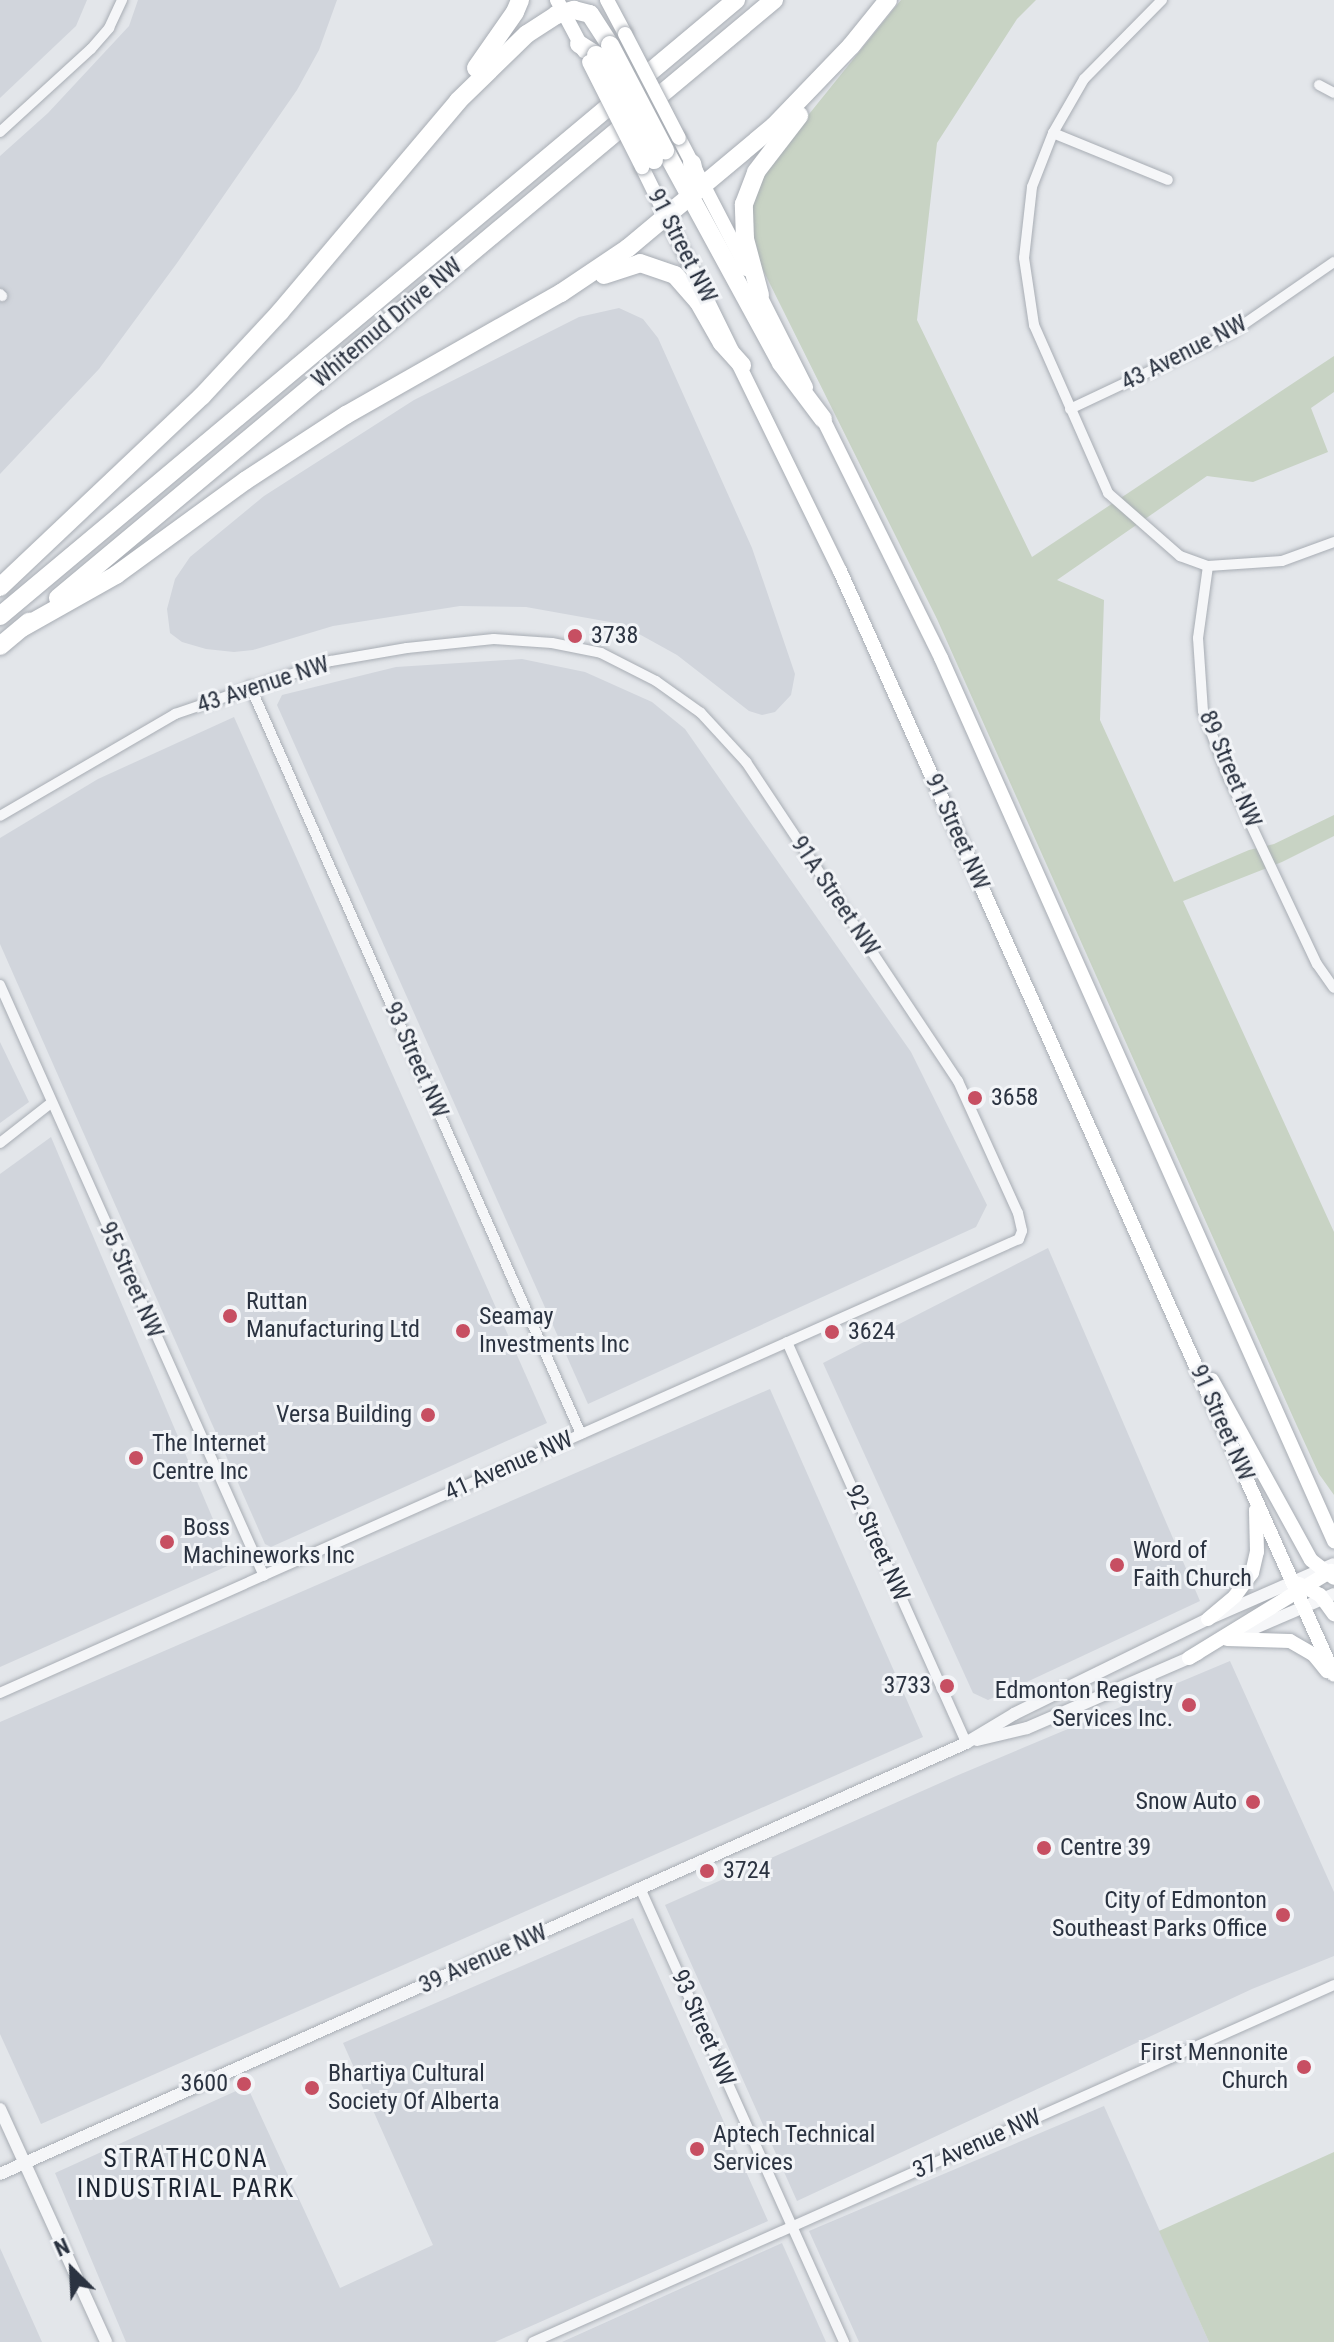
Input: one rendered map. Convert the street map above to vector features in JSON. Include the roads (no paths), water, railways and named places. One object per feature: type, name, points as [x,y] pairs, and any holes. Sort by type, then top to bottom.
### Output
[{"type":"highway","points":[[375,198],[489,52],[520,0]]},
{"type":"highway","name":"Whitemud Drive NW","points":[[0,616],[736,0]]},
{"type":"highway","name":"Whitemud Drive NW","points":[[0,646],[774,0]]},
{"type":"highway","points":[[760,295],[743,227],[746,194],[763,161],[888,0]]},
{"type":"highway","points":[[0,587],[202,396],[280,312],[494,62],[564,4],[590,14],[660,154],[696,190],[781,363],[823,419]]},
{"type":"highway","points":[[579,44],[605,49]]},
{"type":"highway","points":[[22,628],[116,575],[245,481],[346,415],[561,293],[617,256],[774,126],[851,46]]},
{"type":"highway","points":[[692,163],[696,190]]},
{"type":"highway","points":[[561,293],[627,265],[658,267],[675,275],[690,291],[722,343],[742,365]]},
{"type":"main road","name":"91 Street NW","points":[[607,0],[605,49],[660,154],[667,215],[840,571],[1256,1501],[1312,1591],[1334,1614]]},
{"type":"main road","points":[[564,4],[579,44]]},
{"type":"main road","name":"91 Street NW","points":[[660,154],[692,163]]},
{"type":"main road","name":"91 Street NW","points":[[696,190],[760,295],[941,658],[1330,1523],[1334,1541]]},
{"type":"main road","points":[[1167,1299],[1330,1573],[1312,1591],[1189,1658]]},
{"type":"main road","points":[[1208,1619],[1235,1596],[1252,1573],[1257,1552],[1256,1501]]},
{"type":"main road","points":[[1312,1591],[1304,1609],[1334,1678]]},
{"type":"main road","points":[[1227,1639],[1264,1638],[1298,1644],[1314,1655],[1334,1678]]},
{"type":"street","points":[[0,132],[91,49],[109,28],[122,0]]},
{"type":"street","points":[[1162,0],[1084,79],[1053,133],[1032,187],[1026,219],[1024,258],[1034,325],[1108,493],[1180,556],[1208,566],[1282,561],[1334,542]]},
{"type":"street","points":[[1319,85],[1334,93]]},
{"type":"street","points":[[1053,133],[1168,180]]},
{"type":"street","name":"43 Avenue NW","points":[[1070,409],[1231,333],[1334,262]]},
{"type":"street","name":"89 Street NW","points":[[1208,566],[1198,638],[1203,711],[1228,776],[1317,964],[1334,988]]},
{"type":"street","name":"43 Avenue NW","points":[[0,816],[175,714],[250,686],[331,661],[407,648],[494,639],[552,643]]},
{"type":"street","name":"91A Street NW","points":[[552,643],[601,653],[656,681],[701,713],[746,762],[958,1081],[1018,1213],[1021,1222],[1019,1239]]},
{"type":"street","name":"93 Street NW","points":[[250,686],[581,1434]]},
{"type":"street","name":"95 Street NW","points":[[0,985],[264,1576]]},
{"type":"street","points":[[0,1143],[51,1103]]},
{"type":"street","name":"41 Avenue NW","points":[[0,1693],[1019,1239]]},
{"type":"street","name":"92 Street NW","points":[[787,1342],[966,1743]]},
{"type":"street","name":"39 Avenue NW","points":[[0,2174],[966,1743],[1014,1714],[1208,1619],[1312,1591]]},
{"type":"street","name":"39 Avenue NW","points":[[966,1743],[1027,1728],[1227,1639],[1304,1609]]},
{"type":"street","name":"93 Street NW","points":[[640,1888],[844,2342]]},
{"type":"street","name":"37 Avenue NW","points":[[533,2342],[1334,1985]]},
{"type":"street","points":[[0,2109],[106,2342]]},
{"type":"place","name":"3738","points":[[575,636]]},
{"type":"place","name":"3658","points":[[975,1098]]},
{"type":"place","name":"Ruttan Manufacturing Ltd","points":[[230,1316]]},
{"type":"place","name":"Seamay Investments Inc","points":[[463,1331]]},
{"type":"place","name":"3624","points":[[832,1332]]},
{"type":"place","name":"Versa Building","points":[[428,1415]]},
{"type":"place","name":"The Internet Centre Inc","points":[[136,1458]]},
{"type":"place","name":"Boss Machineworks Inc","points":[[167,1542]]},
{"type":"place","name":"Word of Faith Church","points":[[1117,1565]]},
{"type":"place","name":"3733","points":[[947,1686]]},
{"type":"place","name":"Edmonton Registry Services Inc.","points":[[1189,1705]]},
{"type":"place","name":"Snow Auto","points":[[1253,1802]]},
{"type":"place","name":"Centre 39","points":[[1044,1848]]},
{"type":"place","name":"3724","points":[[707,1871]]},
{"type":"place","name":"City of Edmonton Southeast Parks Office","points":[[1283,1915]]},
{"type":"place","name":"First Mennonite Church","points":[[1304,2067]]},
{"type":"place","name":"3600","points":[[244,2084]]},
{"type":"place","name":"Bhartiya Cultural Society Of Alberta","points":[[312,2088]]},
{"type":"place","name":"Aptech Technical Services","points":[[697,2149]]},
{"type":"district","name":"STRATHCONA INDUSTRIAL PARK","points":[[186,2174]]}]
